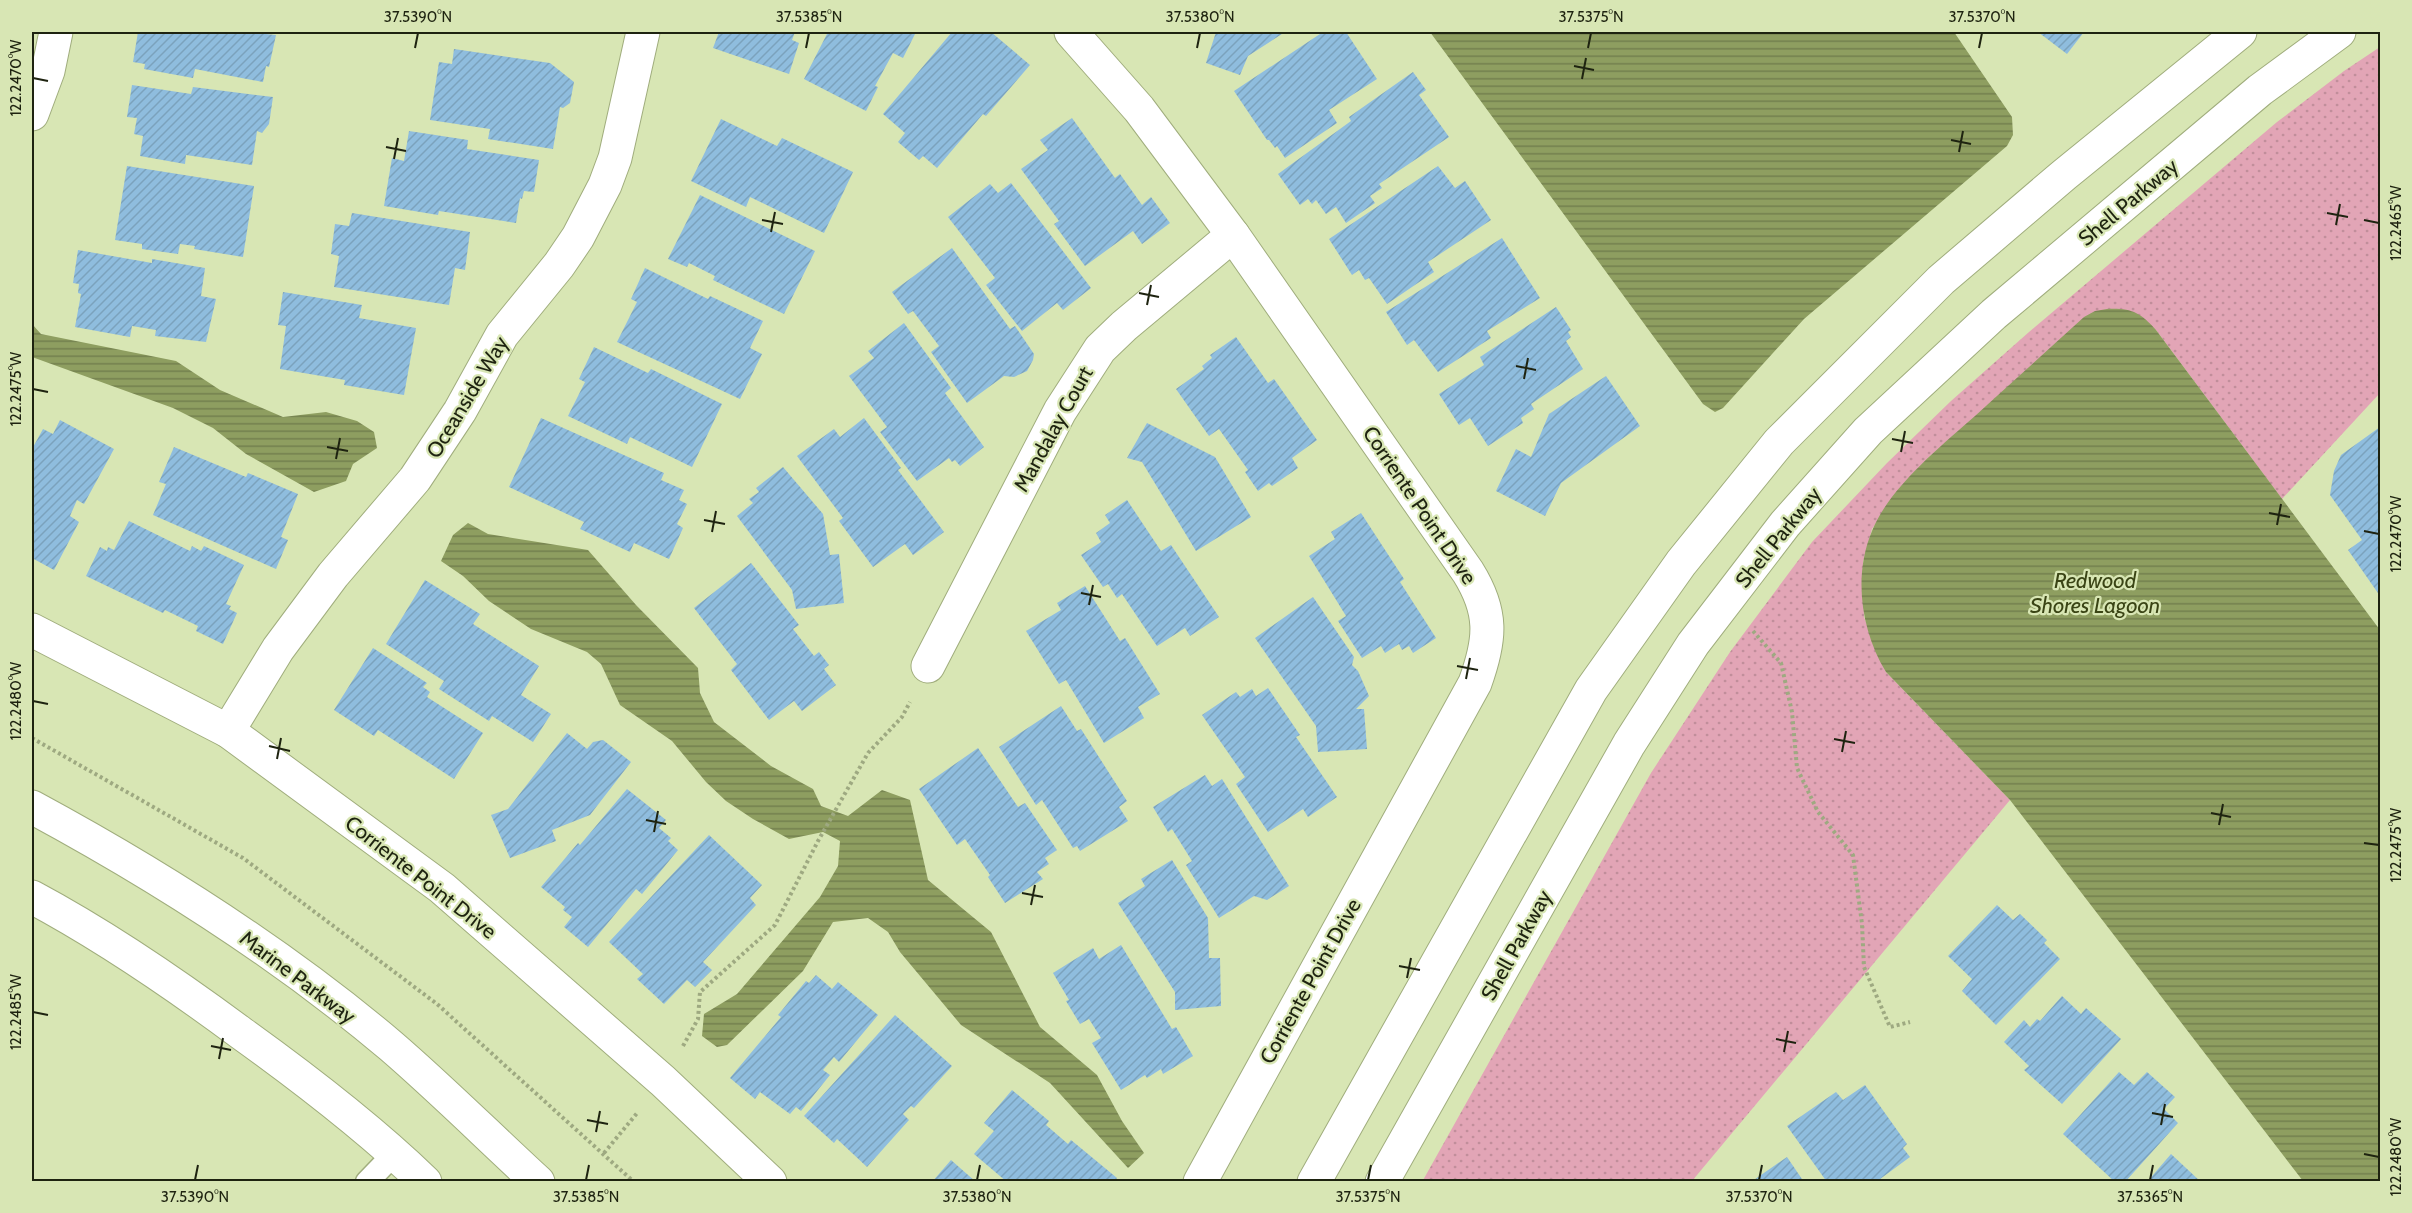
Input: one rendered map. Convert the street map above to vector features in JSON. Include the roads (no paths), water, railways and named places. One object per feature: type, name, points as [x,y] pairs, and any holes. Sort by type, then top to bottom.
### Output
[{"type":"street","points":[[32,114],[48,71],[56,32]]},
{"type":"street","name":"Oceanside Way","points":[[228,731],[278,649],[333,575],[415,479],[460,411],[502,335],[559,265],[578,237],[615,158],[643,32]]},
{"type":"street","name":"Corriente Point Drive","points":[[1071,32],[1139,109],[1233,235],[1477,585],[1488,616],[1484,652],[1475,683],[1200,1182]]},
{"type":"street","points":[[1314,1182],[1591,690],[1681,563],[1779,442],[1941,280],[2064,175],[2240,32]]},
{"type":"street","name":"Shell Parkway","points":[[1382,1182],[1629,744],[1693,644],[1785,524],[1868,431],[1994,314],[2260,90],[2339,32]]},
{"type":"street","name":"Mandalay Court","points":[[928,666],[1060,411],[1100,349],[1124,326],[1233,235]]},
{"type":"street","name":"Corriente Point Drive","points":[[32,630],[228,731],[442,888],[663,1081],[770,1182]]},
{"type":"street","name":"Marine Parkway","points":[[32,807],[77,831],[203,907],[298,974],[390,1046],[538,1182]]},
{"type":"street","points":[[32,897],[120,950],[202,1004],[289,1068],[394,1153],[425,1182]]},
{"type":"lane","points":[[367,1182],[394,1153]]},
{"type":"water","points":[[1430,32],[1954,32],[2012,117],[2013,135],[2007,146],[1804,319],[1723,408],[1715,412],[1703,404]]},
{"type":"water","name":"Redwood Shores Lagoon","points":[[2107,309],[2135,312],[2156,330],[2380,630],[2380,1181],[2303,1181],[2010,800],[1886,672],[1871,639],[1862,603],[1863,566],[1872,531],[1890,499],[1932,454],[2084,317],[2095,311]]},
{"type":"water","points":[[32,324],[41,334],[176,361],[220,390],[283,417],[326,412],[357,421],[374,432],[377,448],[353,464],[346,481],[314,492],[246,454],[213,428],[173,408],[32,357]]},
{"type":"water","points":[[468,523],[488,534],[588,550],[636,605],[698,668],[700,693],[714,722],[771,766],[813,789],[821,806],[848,816],[882,790],[910,800],[928,880],[991,932],[1040,1027],[1097,1075],[1122,1121],[1144,1153],[1128,1168],[1050,1083],[961,1025],[900,952],[888,932],[868,918],[833,922],[803,971],[727,1045],[717,1047],[702,1036],[704,1014],[737,994],[820,897],[838,866],[840,841],[823,832],[789,839],[726,801],[706,782],[672,741],[620,705],[601,664],[587,652],[531,629],[489,601],[463,576],[441,561],[453,535]]}]
